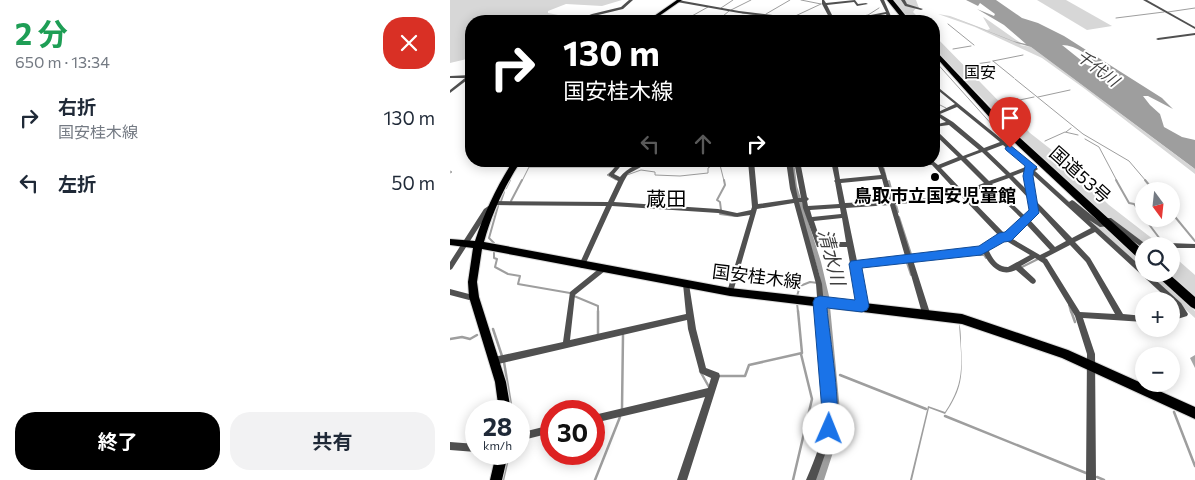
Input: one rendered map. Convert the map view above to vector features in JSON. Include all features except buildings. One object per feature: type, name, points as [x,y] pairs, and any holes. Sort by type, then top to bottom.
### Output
[{"type":"highway","points":[[890,0],[902,15]]},
{"type":"highway","name":"国道53号","points":[[940,58],[1003,127],[1135,249]]},
{"type":"highway","points":[[1171,282],[1195,304]]},
{"type":"main road","points":[[658,15],[679,1]]},
{"type":"main road","points":[[503,400],[494,361],[474,296],[473,278],[480,245],[492,205],[504,180],[513,167]]},
{"type":"main road","name":"国安桂木線","points":[[450,242],[480,245],[730,292],[926,313],[962,319],[1064,354],[1195,413]]},
{"type":"main road","points":[[496,480],[499,465]]},
{"type":"street","points":[[593,15],[622,8],[631,0]]},
{"type":"street","points":[[903,0],[906,5],[921,9]]},
{"type":"street","points":[[1145,0],[1195,28]]},
{"type":"street","points":[[679,1],[764,15]]},
{"type":"street","points":[[830,15],[823,2],[855,1],[857,5],[866,4]]},
{"type":"street","points":[[876,15],[887,13],[882,1]]},
{"type":"street","points":[[1158,39],[1195,34]]},
{"type":"street","points":[[450,77],[465,76]]},
{"type":"street","points":[[450,92],[465,81]]},
{"type":"street","points":[[940,90],[1100,225],[1104,220],[1109,220],[1142,244],[1195,246]]},
{"type":"street","points":[[940,112],[957,105]]},
{"type":"street","points":[[948,109],[950,122]]},
{"type":"street","points":[[940,117],[950,122],[1009,176],[1071,241],[1088,260],[1121,318]]},
{"type":"street","points":[[940,124],[950,122]]},
{"type":"street","points":[[940,138],[1025,219],[1054,250]]},
{"type":"street","points":[[940,166],[1003,143]]},
{"type":"street","points":[[618,167],[611,175],[621,180]]},
{"type":"street","points":[[582,264],[621,180],[626,173],[638,167]]},
{"type":"street","points":[[730,292],[754,210],[751,167]]},
{"type":"street","points":[[791,167],[796,201],[824,302],[830,411],[829,429],[823,452],[811,480]]},
{"type":"street","points":[[798,167],[806,199],[806,208],[819,245],[850,244]]},
{"type":"street","points":[[835,167],[862,306]]},
{"type":"street","points":[[880,167],[926,313]]},
{"type":"street","points":[[937,167],[1005,237],[1039,256],[1059,281],[1078,315],[1091,354],[1091,480]]},
{"type":"street","points":[[806,208],[892,201],[948,199],[1030,167]]},
{"type":"street","points":[[855,264],[981,250],[1005,237],[1034,213],[1029,184],[1030,167]]},
{"type":"street","points":[[1030,167],[1165,292]]},
{"type":"street","points":[[837,181],[884,177]]},
{"type":"street","points":[[450,267],[486,210],[492,205],[610,204],[718,211],[732,214],[806,199]]},
{"type":"street","points":[[810,219],[844,216]]},
{"type":"street","points":[[984,248],[990,259],[1004,270],[1054,250],[1095,229]]},
{"type":"street","points":[[1016,266],[1033,281]]},
{"type":"street","points":[[566,344],[572,294],[603,268]]},
{"type":"street","points":[[682,480],[716,376],[703,370],[690,316],[686,284]]},
{"type":"street","points":[[450,292],[469,297],[474,296]]},
{"type":"street","points":[[1078,315],[1135,319]]},
{"type":"street","points":[[494,361],[690,316]]},
{"type":"street","points":[[605,416],[710,392]]},
{"type":"street","points":[[450,446],[465,447]]},
{"type":"shaded area","points":[[450,0],[622,0],[602,6],[566,4],[548,11],[548,13],[558,15],[465,15],[465,59],[450,63]]},
{"type":"shaded area","points":[[892,0],[902,0],[907,5],[905,0],[916,0],[919,8],[916,8],[913,12],[916,15],[906,15]]},
{"type":"shaded area","points":[[966,0],[996,0],[1022,18],[1038,23],[1064,36],[1162,98],[1173,109],[1148,96],[1143,96],[1160,114],[1164,127],[1182,137],[1195,140],[1195,169],[1031,47],[1017,43],[950,16],[1013,41],[1026,44],[1004,25],[977,9],[994,16],[995,14],[980,3],[978,6]],"holes":[[[1062,45],[1084,52],[1099,69],[1087,65]]]},
{"type":"shaded area","points":[[1037,0],[1066,0],[1112,26],[1087,30]]},
{"type":"shaded area","points":[[938,14],[950,16],[987,30],[990,29],[983,17],[985,18],[1022,44],[1020,45],[1031,47],[1195,169],[1195,174],[1042,58],[975,27]]},
{"type":"shaded area","points":[[940,41],[1030,133],[1053,151],[1109,205],[1135,225],[1135,228],[1139,228],[1150,237],[1135,238],[1105,217],[1032,150],[940,54]]},
{"type":"shaded area","points":[[792,167],[795,167],[797,186],[821,262],[829,296],[840,411],[837,440],[824,480],[814,480],[829,439],[820,277],[795,194]]},
{"type":"shaded area","points":[[1033,170],[1097,225],[1107,228],[1135,254],[1135,264]]},
{"type":"shaded area","points":[[1180,262],[1195,275],[1195,300],[1176,282],[1180,282]]},
{"type":"shaded area","points":[[1155,282],[1164,282],[1174,292],[1166,292]]},
{"type":"shaded area","points":[[1180,297],[1195,311],[1195,318],[1180,305]]},
{"type":"shaded area","points":[[959,323],[962,366],[958,389],[945,414],[929,408],[912,480],[910,480],[928,406],[945,412],[957,390],[961,369]]},
{"type":"waterway","points":[[721,8],[733,0]]},
{"type":"waterway","points":[[731,10],[751,0]]},
{"type":"waterway","points":[[766,14],[790,0]]},
{"type":"waterway","points":[[797,15],[821,4],[801,0]]},
{"type":"waterway","points":[[694,15],[708,7]]},
{"type":"waterway","points":[[868,15],[879,8]]},
{"type":"waterway","points":[[1168,12],[1195,8]]},
{"type":"waterway","points":[[724,15],[729,11]]},
{"type":"waterway","points":[[1116,18],[1164,12]]},
{"type":"waterway","points":[[742,13],[757,15]]},
{"type":"waterway","points":[[948,24],[974,45]]},
{"type":"waterway","points":[[953,49],[971,46]]},
{"type":"waterway","points":[[1014,78],[993,61],[1023,55]]},
{"type":"waterway","points":[[968,65],[990,62]]},
{"type":"waterway","points":[[940,67],[1003,137]]},
{"type":"waterway","points":[[1015,79],[1083,134],[1129,161],[1146,181]]},
{"type":"waterway","points":[[1038,97],[1070,90]]},
{"type":"waterway","points":[[1005,103],[1034,97]]},
{"type":"waterway","points":[[940,105],[946,108]]},
{"type":"waterway","points":[[1066,132],[1071,128]]},
{"type":"waterway","points":[[1045,141],[1065,132],[1078,135]]},
{"type":"waterway","points":[[1085,139],[1099,147],[1117,181]]},
{"type":"waterway","points":[[522,181],[529,167],[616,167]]},
{"type":"waterway","points":[[627,175],[641,170],[655,172],[655,175],[680,176],[708,173],[710,167]]},
{"type":"waterway","points":[[720,167],[724,181]]},
{"type":"waterway","points":[[884,168],[886,176]]},
{"type":"waterway","points":[[450,171],[452,172],[450,173]]},
{"type":"waterway","points":[[611,172],[607,175],[616,180]]},
{"type":"waterway","points":[[506,188],[510,180]]},
{"type":"waterway","points":[[511,201],[522,180]]},
{"type":"waterway","points":[[721,210],[720,202],[717,200],[725,185],[724,180]]},
{"type":"waterway","points":[[1116,180],[1129,203],[1135,205]]},
{"type":"waterway","points":[[889,181],[893,196]]},
{"type":"waterway","points":[[501,201],[504,192]]},
{"type":"waterway","points":[[896,205],[898,212]]},
{"type":"waterway","points":[[494,243],[489,238],[498,206]]},
{"type":"waterway","points":[[720,214],[735,216]]},
{"type":"waterway","points":[[899,217],[911,254]]},
{"type":"waterway","points":[[1180,223],[1195,241]]},
{"type":"waterway","points":[[1152,228],[1158,237]]},
{"type":"waterway","points":[[494,251],[494,258],[497,259],[495,267],[508,274],[520,276],[518,284],[570,293]]},
{"type":"waterway","points":[[915,260],[973,254]]},
{"type":"waterway","points":[[979,255],[984,255],[986,258]]},
{"type":"waterway","points":[[1022,267],[1038,259]]},
{"type":"waterway","points":[[907,263],[911,275]]},
{"type":"waterway","name":"清水川","points":[[797,296],[800,286],[810,282],[818,283]]},
{"type":"waterway","points":[[862,286],[864,298]]},
{"type":"waterway","points":[[574,296],[598,306],[598,334]]},
{"type":"waterway","points":[[797,303],[798,312]]},
{"type":"waterway","points":[[1069,305],[1071,312]]},
{"type":"waterway","points":[[719,376],[745,376],[749,365],[802,353],[798,311]]},
{"type":"waterway","points":[[1071,311],[1075,322]]},
{"type":"waterway","points":[[493,329],[502,356]]},
{"type":"waterway","points":[[450,339],[462,337],[470,339],[477,335]]},
{"type":"waterway","points":[[622,409],[623,335]]},
{"type":"waterway","points":[[793,480],[812,399],[801,354]]},
{"type":"waterway","points":[[504,362],[510,400]]},
{"type":"waterway","points":[[700,371],[709,387]]},
{"type":"waterway","points":[[840,375],[926,409]]},
{"type":"waterway","points":[[1174,412],[1195,466]]},
{"type":"waterway","points":[[945,416],[1086,473]]},
{"type":"waterway","points":[[595,480],[620,417]]},
{"type":"waterway","points":[[503,480],[506,465]]},
{"type":"waterway","points":[[1097,477],[1104,480]]},
{"type":"place","name":"鳥取市立国安児童館","points":[[935,177]]},
{"type":"district","name":"国安","points":[[980,72]]},
{"type":"district","name":"蔵田","points":[[666,199]]},
{"type":"route","points":[[829,429],[830,411],[820,302],[862,306],[855,264],[981,250],[1003,236],[1006,238],[1025,219],[1034,213],[1035,206],[1028,176],[1029,168],[1032,167],[1010,148]]},
{"type":"water label","name":"千代川","points":[[1098,68]]}]
